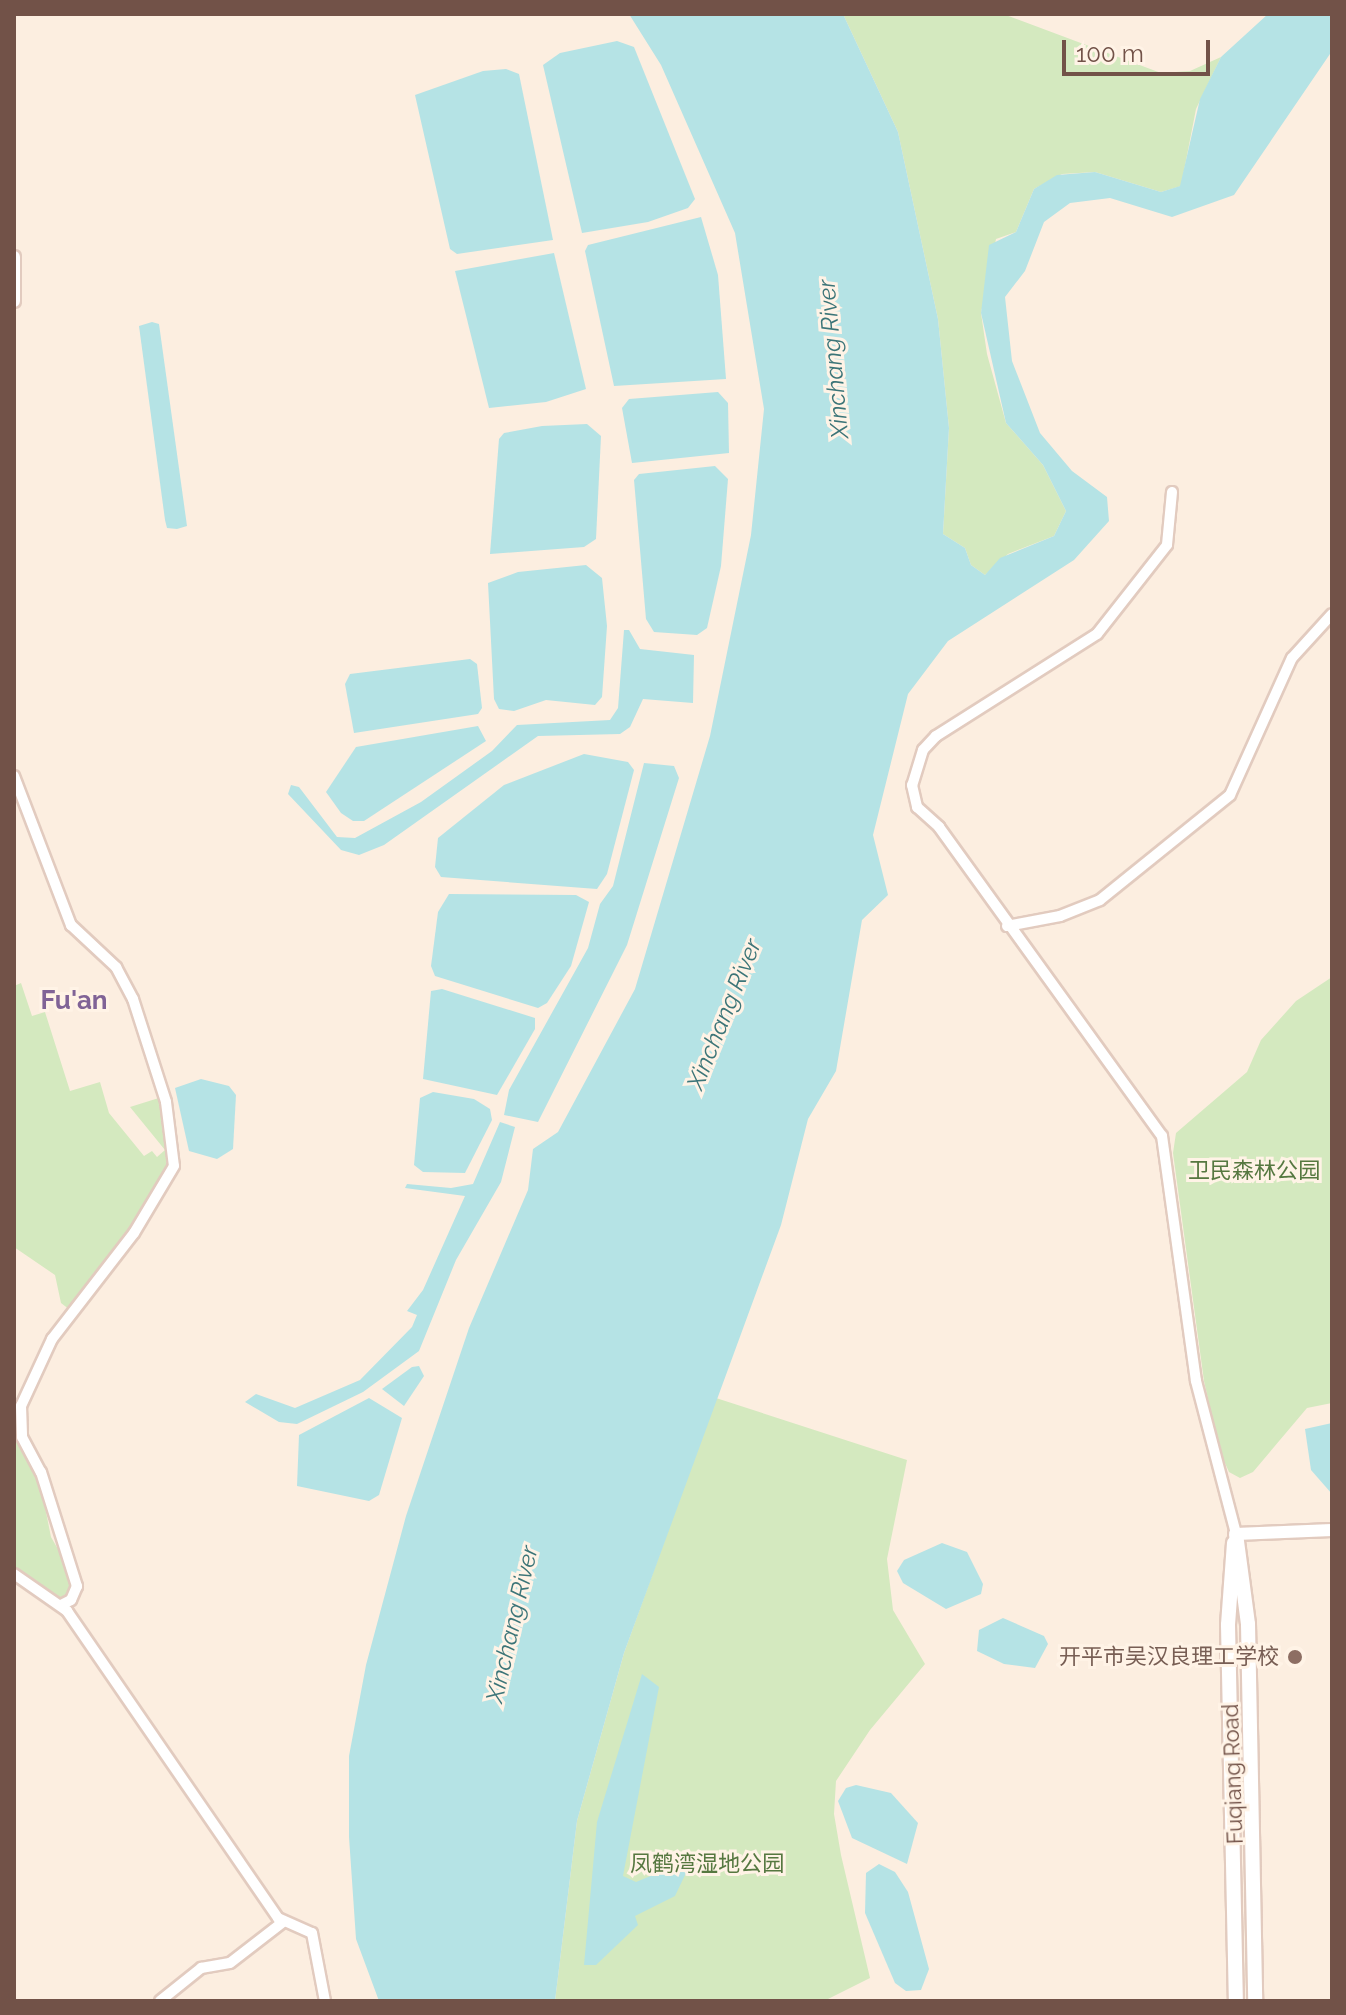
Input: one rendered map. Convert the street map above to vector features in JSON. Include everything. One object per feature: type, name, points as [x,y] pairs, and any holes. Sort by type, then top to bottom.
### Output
[{"type":"main road","name":"Fuqiang Road","points":[[1236,1534],[1228,1625],[1236,2001]]},
{"type":"main road","name":"Fuqiang Road","points":[[1236,1534],[1248,1624],[1255,2001]]},
{"type":"street","points":[[14,257],[14,301]]},
{"type":"street","points":[[1172,492],[1167,545],[1094,637],[1017,681],[936,736],[915,766],[912,785],[917,807],[939,827],[1007,926],[1162,1136],[1196,1381],[1236,1534],[1332,1530]]},
{"type":"street","points":[[1007,926],[1060,916],[1100,900],[1230,795],[1292,658],[1332,614]]},
{"type":"street","points":[[14,776],[71,925],[116,967],[133,999],[166,1102],[174,1166],[134,1233],[52,1339],[21,1406],[22,1437],[41,1472],[57,1535],[67,1549],[77,1586],[71,1600],[61,1605]]},
{"type":"street","points":[[14,1574],[61,1605],[283,1922],[312,1933],[325,2001]]},
{"type":"street","points":[[160,2001],[201,1968],[230,1963],[283,1922]]},
{"type":"green space","points":[[843,14],[1003,14],[1161,73],[1190,71],[1221,57],[1196,109],[1181,186],[1161,192],[1095,172],[1062,174],[1034,189],[1016,232],[996,239],[981,313],[987,354],[1006,423],[1043,465],[1066,511],[1054,536],[1008,554],[985,575],[971,565],[965,548],[943,534],[949,428],[938,319],[898,132]]},
{"type":"green space","name":"卫民森林公园","points":[[1332,977],[1332,1403],[1307,1408],[1253,1472],[1240,1478],[1229,1472],[1220,1452],[1204,1381],[1173,1153],[1176,1133],[1247,1072],[1261,1040],[1296,1001]]},
{"type":"green space","points":[[21,983],[32,1016],[45,1012],[70,1091],[100,1082],[109,1113],[144,1156],[152,1151],[157,1157],[165,1150],[130,1107],[162,1097],[171,1163],[131,1233],[70,1310],[61,1303],[55,1275],[14,1247],[14,986]]},
{"type":"green space","name":"凤鹤湾湿地公园","points":[[716,1398],[907,1460],[887,1559],[893,1610],[925,1664],[870,1730],[836,1781],[834,1814],[841,1855],[870,1978],[824,2001],[555,2001],[577,1821],[624,1653]]},
{"type":"green space","points":[[14,1427],[39,1477],[51,1537],[67,1565],[70,1591],[59,1599],[48,1596],[14,1569]]},
{"type":"water","name":"Xinchang River","points":[[629,14],[843,14],[898,132],[938,319],[949,428],[943,534],[965,548],[971,565],[985,575],[1000,558],[1054,536],[1066,511],[1043,465],[1006,423],[981,313],[989,245],[1016,232],[1034,189],[1057,175],[1095,172],[1161,192],[1180,186],[1200,99],[1221,57],[1268,14],[1332,14],[1332,51],[1234,195],[1172,217],[1110,198],[1070,203],[1044,222],[1025,271],[1005,297],[1012,361],[1040,433],[1072,471],[1107,497],[1109,521],[1074,560],[948,641],[908,694],[873,835],[888,895],[862,920],[836,1071],[808,1119],[781,1225],[624,1653],[577,1821],[555,2001],[379,2001],[356,1939],[349,1837],[349,1756],[366,1665],[406,1516],[469,1328],[528,1190],[533,1149],[558,1132],[635,989],[710,736],[751,535],[764,409],[735,233],[661,65]]},
{"type":"water","points":[[617,41],[634,47],[695,199],[688,208],[648,222],[582,233],[543,65],[560,53]]},
{"type":"water","points":[[506,69],[519,74],[553,240],[457,254],[450,249],[415,95],[483,71]]},
{"type":"water","points":[[701,217],[718,275],[726,379],[614,386],[585,251],[588,245]]},
{"type":"water","points":[[554,253],[586,389],[546,402],[489,408],[455,271]]},
{"type":"water","points":[[152,322],[159,324],[187,526],[177,529],[167,528],[165,520],[139,326]]},
{"type":"water","points":[[718,392],[728,403],[729,453],[632,463],[622,408],[629,399]]},
{"type":"water","points":[[587,424],[601,436],[596,539],[584,547],[490,554],[499,439],[504,433],[542,426]]},
{"type":"water","points":[[715,466],[728,479],[721,566],[707,628],[697,635],[654,632],[646,619],[634,480],[639,474]]},
{"type":"water","points":[[586,565],[602,578],[607,626],[602,697],[595,705],[546,700],[514,711],[499,709],[494,699],[488,583],[518,572]]},
{"type":"water","points":[[624,630],[629,630],[640,649],[694,655],[693,703],[643,699],[630,727],[620,734],[538,736],[384,845],[359,855],[341,850],[288,794],[291,785],[299,787],[337,837],[355,838],[421,802],[492,751],[517,725],[610,720],[618,708]]},
{"type":"water","points":[[470,659],[477,664],[482,708],[478,714],[354,733],[345,684],[350,674]]},
{"type":"water","points":[[478,726],[486,741],[364,821],[353,821],[341,813],[326,792],[356,747]]},
{"type":"water","points":[[584,754],[628,762],[634,770],[607,874],[597,889],[441,877],[435,867],[438,838],[504,785]]},
{"type":"water","points":[[644,763],[674,766],[679,778],[627,945],[538,1122],[504,1115],[509,1090],[588,948],[600,904],[613,886]]},
{"type":"water","points":[[449,894],[576,895],[589,902],[571,966],[547,1003],[538,1008],[435,976],[431,966],[438,912]]},
{"type":"water","points":[[442,989],[535,1018],[535,1029],[497,1095],[423,1079],[431,991]]},
{"type":"water","points":[[201,1079],[229,1086],[236,1095],[233,1149],[217,1159],[189,1151],[175,1088]]},
{"type":"water","points":[[433,1092],[474,1099],[490,1109],[492,1120],[465,1173],[423,1172],[414,1165],[420,1098]]},
{"type":"water","points":[[500,1122],[515,1127],[501,1182],[456,1260],[419,1351],[363,1392],[297,1424],[279,1422],[245,1402],[256,1394],[295,1408],[360,1380],[412,1327],[417,1315],[407,1311],[423,1290],[465,1196],[405,1188],[407,1184],[451,1188],[473,1184]]},
{"type":"water","points":[[419,1366],[424,1376],[404,1406],[382,1389],[412,1367]]},
{"type":"water","points":[[369,1398],[402,1418],[379,1495],[369,1501],[297,1486],[299,1435]]},
{"type":"water","points":[[1332,1423],[1332,1494],[1311,1470],[1305,1429]]},
{"type":"water","points":[[942,1543],[967,1552],[983,1584],[981,1594],[946,1609],[903,1583],[897,1571],[904,1560]]},
{"type":"water","points":[[1003,1618],[1044,1636],[1048,1644],[1035,1668],[1004,1664],[977,1651],[979,1630]]},
{"type":"water","points":[[642,1674],[659,1687],[623,1876],[636,1882],[682,1863],[686,1873],[675,1896],[635,1916],[638,1925],[596,1965],[584,1965],[597,1822]]},
{"type":"water","points":[[856,1785],[891,1793],[918,1823],[907,1864],[852,1838],[838,1801],[846,1788]]},
{"type":"water","points":[[879,1864],[895,1872],[908,1892],[929,1969],[921,1990],[906,1991],[895,1983],[865,1913],[866,1873]]},
{"type":"place","name":"开平市吴汉良理工学校","points":[[1295,1657]]},
{"type":"district","name":"Fu'an","points":[[74,1001]]}]
